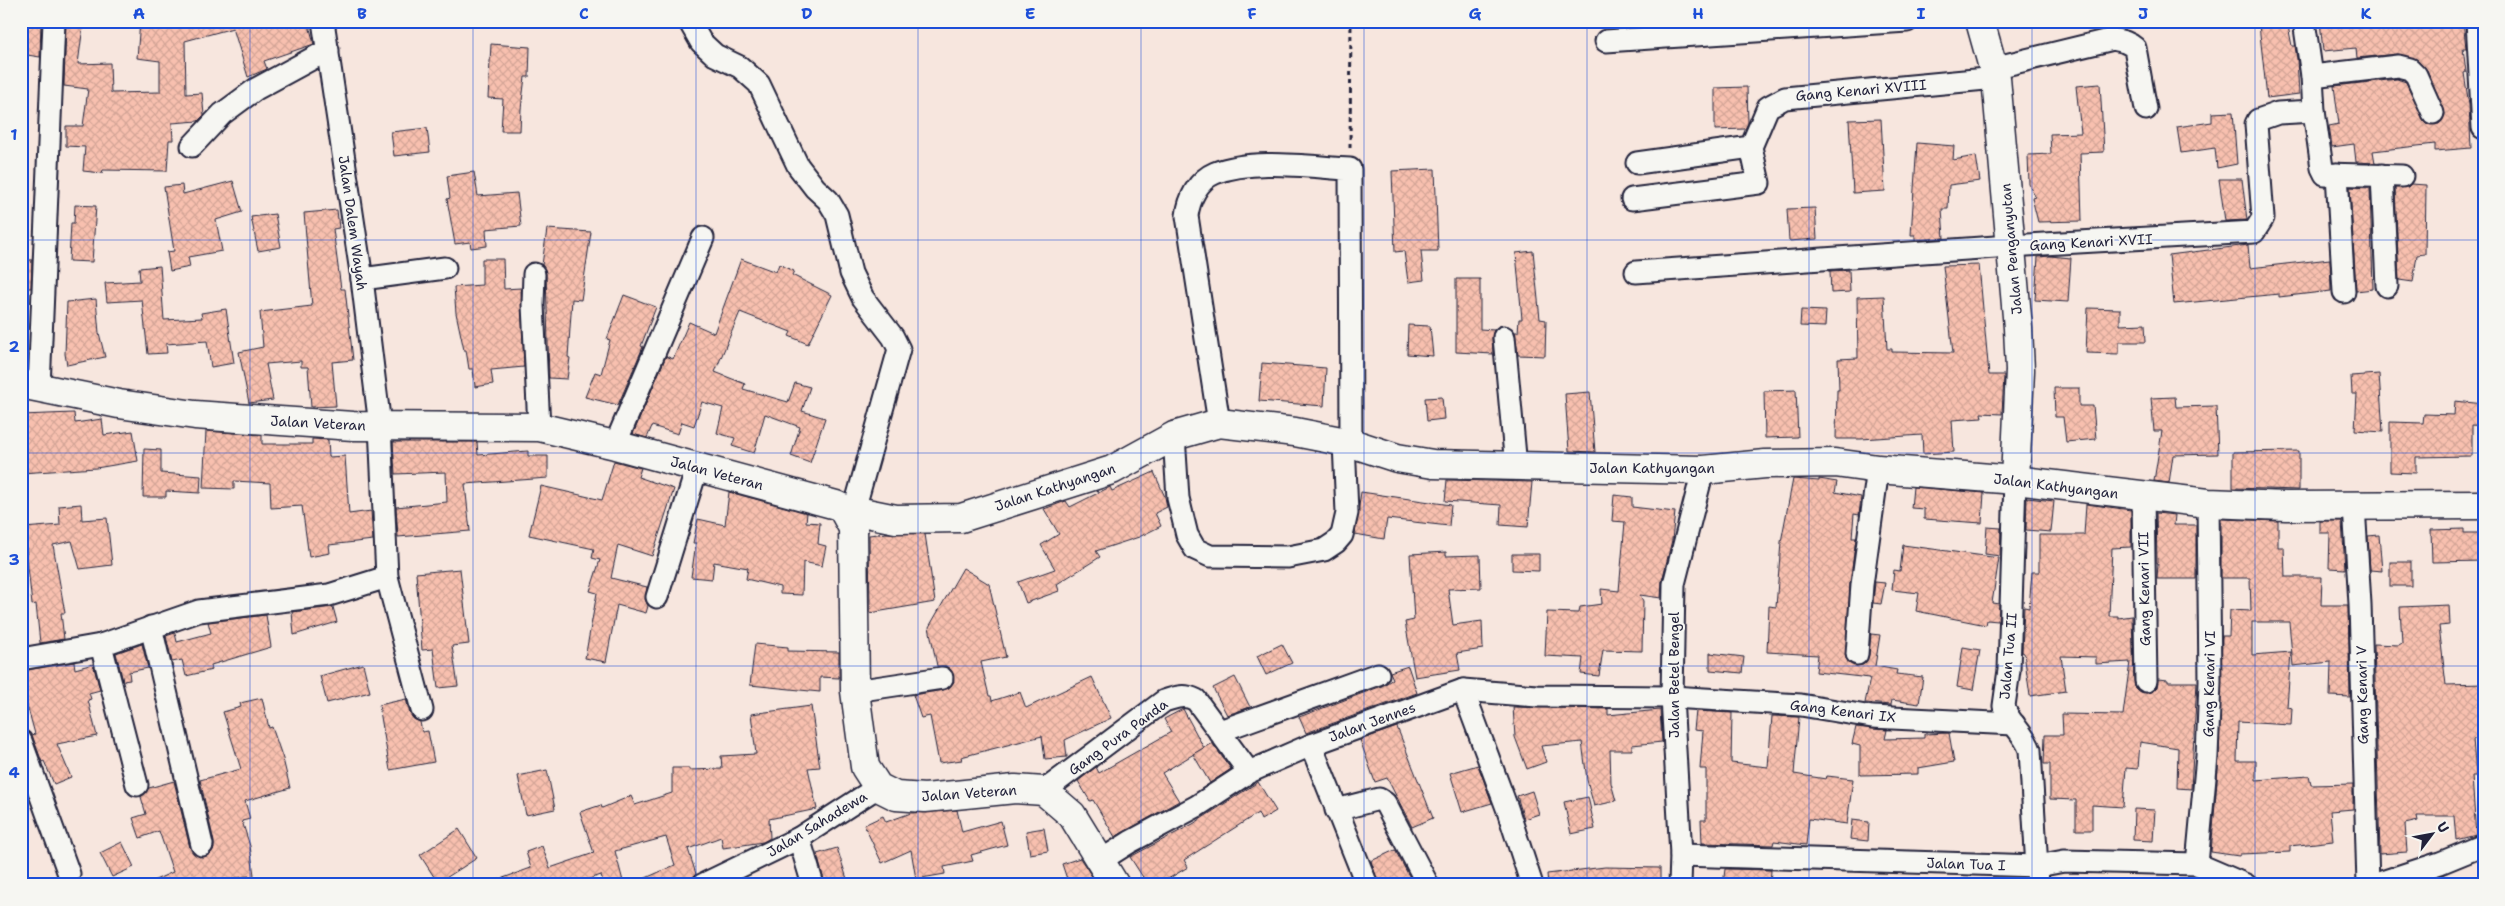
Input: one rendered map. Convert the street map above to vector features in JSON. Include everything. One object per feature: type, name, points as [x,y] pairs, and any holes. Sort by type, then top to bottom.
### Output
[{"type":"street","points":[[30,386],[54,21]]},
{"type":"street","name":"Jalan Dalem Wayah","points":[[323,21],[362,279],[380,426],[387,577],[422,710]]},
{"type":"street","points":[[689,21],[701,42],[715,55],[740,67],[759,84],[798,166],[815,188],[828,200],[837,215],[851,273],[862,298],[893,337],[899,349],[848,509],[855,544],[855,691],[865,767],[878,787]]},
{"type":"street","points":[[1606,41],[1907,21]]},
{"type":"street","name":"Jalan Penganyutan","points":[[1980,21],[1994,73],[2020,370],[2015,480]]},
{"type":"street","points":[[2304,21],[2322,168],[2326,174],[2392,175],[2387,286]]},
{"type":"street","points":[[2477,21],[2483,128]]},
{"type":"street","name":"Gang Kenari XVIII","points":[[1751,147],[1768,107],[1785,98],[1994,73],[2113,39],[2128,43],[2135,48],[2146,109]]},
{"type":"street","points":[[192,146],[222,114],[256,89],[328,50]]},
{"type":"street","points":[[2312,76],[2398,66],[2410,69],[2416,75],[2432,113]]},
{"type":"street","name":"Gang Kenari XVII","points":[[1636,272],[2010,246],[2254,232],[2263,218],[2256,124],[2261,118],[2278,113],[2314,111]]},
{"type":"street","points":[[1632,199],[1759,183],[1751,147],[1637,163]]},
{"type":"street","points":[[1174,436],[1178,498],[1187,535],[1195,549],[1210,556],[1288,557],[1324,550],[1336,542],[1342,535],[1347,513],[1350,169],[1248,165],[1214,173],[1189,199],[1187,216],[1219,423]]},
{"type":"street","points":[[2337,174],[2344,292]]},
{"type":"street","points":[[614,445],[703,238]]},
{"type":"street","points":[[362,279],[445,268]]},
{"type":"street","points":[[534,274],[533,305],[539,427]]},
{"type":"street","points":[[1504,337],[1516,467]]},
{"type":"street","name":"Jalan Veteran","points":[[30,386],[118,404],[195,415],[353,426],[539,427],[822,500],[848,509]]},
{"type":"street","name":"Jalan Kathyangan","points":[[848,509],[896,519],[961,518],[1112,470],[1174,436],[1219,423],[1270,428],[1348,443],[1423,462],[1516,467],[1703,470],[1799,462],[1835,463],[1878,469],[2015,480],[2143,497],[2208,503],[2286,506],[2484,505]]},
{"type":"street","points":[[657,597],[697,468]]},
{"type":"street","points":[[1857,654],[1862,585],[1878,469]]},
{"type":"street","name":"Jalan Betel Bengel","points":[[1680,885],[1681,855],[1672,697],[1674,584],[1703,470]]},
{"type":"street","name":"Jalan Tua II","points":[[2015,480],[2009,670],[2004,706],[2005,712],[2020,730],[2030,750],[2038,876]]},
{"type":"street","name":"Gang Kenari VII","points":[[2143,497],[2146,681]]},
{"type":"street","name":"Gang Kenari VI","points":[[2197,864],[2207,756],[2210,690],[2208,503]]},
{"type":"street","name":"Gang Kenari V","points":[[2354,506],[2360,604],[2368,885]]},
{"type":"street","points":[[21,659],[100,645],[199,611],[329,594],[387,577]]},
{"type":"street","points":[[151,627],[202,845]]},
{"type":"street","points":[[100,645],[137,785]]},
{"type":"street","points":[[1220,731],[1378,674]]},
{"type":"street","points":[[855,691],[942,678]]},
{"type":"street","points":[[1463,690],[1507,808],[1532,885]]},
{"type":"street","name":"Jalan Jennes","points":[[1111,879],[1130,842],[1197,806],[1249,772],[1311,745],[1463,690],[1537,696],[1672,697]]},
{"type":"street","name":"Gang Pura Panda","points":[[1044,791],[1164,701],[1177,696],[1188,696],[1196,700],[1249,772]]},
{"type":"street","name":"Gang Kenari IX","points":[[1672,697],[1801,705],[1872,717],[2014,724]]},
{"type":"street","points":[[21,741],[69,874]]},
{"type":"street","points":[[1311,745],[1367,885]]},
{"type":"street","name":"Jalan Veteran","points":[[878,787],[896,796],[925,798],[1015,789],[1044,791]]},
{"type":"street","name":"Jalan Sahadewa","points":[[702,885],[798,838],[878,787]]},
{"type":"street","points":[[1044,791],[1072,815],[1111,879]]},
{"type":"street","points":[[1336,810],[1379,799],[1385,803],[1428,885]]},
{"type":"street","points":[[798,838],[813,885]]},
{"type":"street","points":[[2373,885],[2440,863],[2484,844]]},
{"type":"street","name":"Jalan Tua I","points":[[1681,855],[2038,876],[2064,861],[2197,864],[2246,885]]},
{"type":"path","points":[[1350,169],[1351,21]]},
{"type":"building","points":[[21,21],[41,21],[40,57],[21,54]]},
{"type":"building","points":[[66,21],[83,26],[78,64],[110,63],[111,93],[160,92],[160,61],[137,58],[140,21],[308,21],[314,44],[264,61],[267,69],[248,77],[233,28],[185,41],[186,94],[202,93],[204,115],[198,121],[172,123],[173,140],[169,140],[167,171],[103,170],[102,173],[83,171],[85,147],[66,146],[66,126],[83,126],[88,89],[64,86]]},
{"type":"building","points":[[2287,21],[2292,46],[2295,46],[2299,94],[2267,98],[2259,25]]},
{"type":"building","points":[[2320,21],[2463,21],[2466,48],[2463,48],[2466,72],[2464,73],[2469,105],[2471,148],[2435,151],[2435,144],[2373,151],[2375,163],[2356,162],[2354,144],[2332,147],[2329,126],[2339,124],[2334,86],[2397,79],[2406,82],[2426,123],[2439,124],[2445,114],[2427,70],[2418,60],[2397,54],[2357,58],[2356,48],[2323,51]]},
{"type":"building","points":[[491,44],[530,47],[529,77],[525,77],[520,131],[501,131],[503,99],[488,98]]},
{"type":"building","points":[[2100,84],[2104,152],[2080,153],[2082,221],[2038,222],[2032,198],[2035,197],[2029,184],[2028,155],[2051,154],[2050,134],[2081,133],[2076,86]]},
{"type":"building","points":[[1747,87],[1748,123],[1745,129],[1715,130],[1715,88]]},
{"type":"building","points":[[2233,112],[2237,164],[2217,168],[2215,148],[2181,153],[2177,127],[2212,122],[2212,113]]},
{"type":"building","points":[[1881,119],[1885,191],[1853,193],[1849,120]]},
{"type":"building","points":[[427,128],[430,152],[394,156],[391,132]]},
{"type":"building","points":[[1917,143],[1954,146],[1953,160],[1976,156],[1980,181],[1949,185],[1948,209],[1942,209],[1944,238],[1915,240],[1915,235],[1911,235]]},
{"type":"building","points":[[1435,169],[1438,251],[1421,251],[1424,280],[1408,282],[1404,251],[1395,252],[1392,171]]},
{"type":"building","points":[[474,172],[478,196],[517,193],[521,226],[486,229],[487,246],[471,248],[470,242],[455,244],[447,199],[450,198],[447,176]]},
{"type":"building","points":[[2219,179],[2242,179],[2247,220],[2225,221]]},
{"type":"building","points":[[233,181],[242,212],[216,220],[222,251],[188,257],[190,267],[170,271],[167,252],[174,251],[164,187],[182,185],[183,194]]},
{"type":"building","points":[[2411,184],[2426,185],[2425,254],[2417,255],[2413,282],[2399,280],[2395,188],[2408,187]]},
{"type":"building","points":[[2350,187],[2370,188],[2373,289],[2356,291]]},
{"type":"building","points":[[75,205],[96,206],[92,262],[69,261],[71,223],[74,223]]},
{"type":"building","points":[[1815,208],[1817,239],[1789,241],[1787,209]]},
{"type":"building","points":[[337,210],[339,228],[333,229],[341,289],[345,289],[353,360],[332,362],[336,406],[311,407],[308,367],[301,367],[301,361],[266,364],[273,400],[249,403],[239,352],[263,347],[260,312],[312,306],[304,213]]},
{"type":"building","points":[[275,214],[281,247],[258,251],[251,217]]},
{"type":"building","points":[[547,229],[591,232],[581,300],[572,299],[568,357],[570,358],[567,379],[549,378],[546,274],[542,265]]},
{"type":"building","points":[[2248,245],[2250,268],[2330,259],[2331,291],[2279,297],[2279,294],[2174,304],[2169,255]]},
{"type":"building","points":[[1533,251],[1540,319],[1546,320],[1545,356],[1518,355],[1515,332],[1518,332],[1519,319],[1522,319],[1516,253]]},
{"type":"building","points":[[2038,257],[2071,258],[2068,302],[2035,300]]},
{"type":"building","points":[[482,259],[503,259],[504,289],[521,288],[524,367],[491,370],[493,384],[475,387],[473,369],[469,369],[456,313],[454,287],[482,285]]},
{"type":"building","points":[[741,259],[776,272],[779,264],[794,271],[792,275],[832,295],[808,344],[789,336],[791,332],[740,312],[715,372],[745,384],[743,389],[788,402],[795,383],[810,387],[802,411],[825,418],[810,463],[791,456],[800,427],[765,414],[754,453],[732,446],[735,438],[717,433],[723,408],[702,402],[694,426],[682,422],[678,434],[652,426],[647,438],[633,434],[666,356],[673,359],[689,322],[714,333]]},
{"type":"building","points":[[21,260],[32,260],[31,288],[21,288]]},
{"type":"building","points":[[1979,265],[1989,375],[2004,375],[2002,414],[1981,413],[1982,418],[1952,420],[1954,452],[1923,454],[1922,435],[1836,439],[1837,390],[1839,390],[1838,359],[1858,358],[1857,297],[1884,296],[1887,349],[1892,349],[1892,352],[1953,353],[1943,266]]},
{"type":"building","points":[[160,266],[164,320],[202,318],[201,313],[226,309],[234,363],[211,367],[207,341],[166,344],[167,353],[148,354],[142,300],[107,302],[105,283],[140,281],[139,268]]},
{"type":"building","points":[[1849,270],[1850,292],[1831,293],[1830,271]]},
{"type":"building","points":[[1456,279],[1480,279],[1480,329],[1494,330],[1492,338],[1493,354],[1456,352]]},
{"type":"building","points":[[624,295],[656,307],[641,346],[643,347],[618,405],[585,397],[595,372],[601,374],[610,340],[607,339]]},
{"type":"building","points":[[96,299],[99,333],[105,357],[67,365],[65,354],[67,302]]},
{"type":"building","points":[[2088,308],[2120,309],[2120,325],[2145,324],[2146,342],[2119,342],[2119,354],[2086,353]]},
{"type":"building","points":[[1801,310],[1826,311],[1825,327],[1800,326]]},
{"type":"building","points":[[1408,325],[1430,326],[1433,356],[1407,354]]},
{"type":"building","points":[[1262,363],[1326,368],[1324,406],[1259,401]]},
{"type":"building","points":[[2379,374],[2383,432],[2355,430],[2357,394],[2352,394],[2351,376]]},
{"type":"building","points":[[2054,388],[2079,388],[2079,406],[2093,406],[2096,439],[2066,442],[2063,417],[2055,417]]},
{"type":"building","points":[[1796,390],[1798,437],[1765,438],[1764,391]]},
{"type":"building","points":[[1590,392],[1595,452],[1569,451],[1565,394]]},
{"type":"building","points":[[1442,397],[1444,419],[1427,421],[1425,398]]},
{"type":"building","points":[[2175,397],[2176,407],[2216,406],[2218,454],[2173,455],[2169,483],[2154,481],[2162,431],[2154,431],[2151,398]]},
{"type":"building","points":[[2455,401],[2484,404],[2484,426],[2472,425],[2472,456],[2416,457],[2416,473],[2390,472],[2390,422],[2423,423],[2424,414],[2454,415]]},
{"type":"building","points":[[74,413],[75,423],[102,419],[104,435],[133,431],[138,461],[96,468],[21,473],[21,415]]},
{"type":"building","points":[[206,431],[262,435],[262,444],[312,444],[312,439],[328,440],[329,457],[345,456],[349,514],[371,511],[373,540],[329,545],[330,553],[309,557],[302,506],[271,508],[270,483],[234,481],[234,489],[203,488]]},
{"type":"building","points":[[393,442],[477,442],[478,455],[528,451],[528,456],[548,456],[548,478],[465,484],[470,531],[398,537],[396,507],[447,502],[446,472],[395,474]]},
{"type":"building","points":[[144,449],[161,450],[161,473],[201,476],[200,493],[166,491],[166,497],[143,497]]},
{"type":"building","points":[[2299,451],[2299,490],[2233,488],[2233,452]]},
{"type":"building","points":[[614,461],[641,468],[638,477],[674,489],[652,556],[618,545],[611,578],[647,587],[645,599],[648,606],[646,613],[617,605],[606,662],[585,658],[597,593],[590,591],[600,560],[592,558],[594,549],[529,535],[541,486],[602,500]]},
{"type":"building","points":[[1154,472],[1165,497],[1167,507],[1155,513],[1161,526],[1139,537],[1096,551],[1100,557],[1057,584],[1059,591],[1026,603],[1018,582],[1055,569],[1041,545],[1059,534],[1044,509],[1066,501],[1070,507],[1110,487],[1112,491]]},
{"type":"building","points":[[1793,479],[1819,481],[1819,479],[1837,482],[1835,492],[1861,497],[1859,515],[1854,514],[1852,538],[1856,538],[1850,584],[1846,659],[1856,666],[1863,665],[1869,655],[1871,634],[1880,635],[1875,666],[1897,670],[1896,674],[1923,677],[1919,704],[1892,700],[1891,705],[1865,703],[1870,678],[1816,672],[1818,655],[1767,652],[1769,606],[1776,607],[1781,542]]},
{"type":"building","points":[[1447,480],[1532,482],[1528,527],[1500,525],[1501,505],[1445,501]]},
{"type":"building","points":[[1913,487],[1984,493],[1982,523],[1924,519],[1924,509],[1911,508]]},
{"type":"building","points":[[729,492],[807,513],[806,522],[820,523],[818,544],[826,546],[822,566],[803,562],[802,595],[780,594],[780,587],[746,579],[748,568],[714,562],[712,579],[691,577],[696,543],[693,543],[698,519],[725,525]]},
{"type":"building","points":[[1361,492],[1451,505],[1449,526],[1387,519],[1384,539],[1355,534]]},
{"type":"building","points":[[1614,495],[1632,497],[1632,507],[1675,512],[1672,540],[1662,581],[1661,598],[1640,595],[1643,601],[1642,651],[1603,650],[1599,676],[1581,674],[1583,658],[1545,656],[1547,612],[1579,613],[1580,607],[1602,604],[1601,589],[1619,591],[1625,522],[1612,521]]},
{"type":"building","points":[[2027,498],[2054,501],[2051,532],[2026,530]]},
{"type":"building","points":[[81,504],[82,520],[107,518],[112,565],[80,569],[72,541],[53,545],[65,613],[61,613],[64,639],[40,643],[36,604],[32,605],[24,528],[60,525],[59,506]]},
{"type":"building","points":[[2086,504],[2131,510],[2131,547],[2112,548],[2109,616],[2118,616],[2118,618],[2132,616],[2134,681],[2136,688],[2146,693],[2152,692],[2157,687],[2158,679],[2168,680],[2168,682],[2197,682],[2191,789],[2177,788],[2178,748],[2140,742],[2138,769],[2126,768],[2123,807],[2092,805],[2092,830],[2076,830],[2076,800],[2050,799],[2050,764],[2044,764],[2045,735],[2063,735],[2062,714],[2123,715],[2130,662],[2096,664],[2096,657],[2061,656],[2066,691],[2030,696],[2024,653],[2022,652],[2024,607],[2029,608],[2032,572],[2039,572],[2039,535],[2084,535]]},
{"type":"building","points":[[2156,513],[2175,515],[2174,525],[2196,525],[2196,579],[2157,579]]},
{"type":"building","points":[[2221,519],[2278,521],[2278,547],[2284,547],[2285,577],[2322,577],[2321,605],[2348,605],[2350,697],[2330,696],[2331,662],[2293,666],[2289,622],[2252,622],[2252,655],[2291,652],[2287,707],[2292,708],[2291,725],[2238,722],[2237,761],[2256,761],[2256,780],[2309,776],[2311,785],[2353,784],[2353,809],[2330,811],[2333,841],[2290,846],[2290,852],[2240,854],[2239,856],[2211,852],[2219,757],[2222,636],[2229,636],[2230,610],[2251,611],[2250,578],[2221,578]]},
{"type":"building","points":[[2320,521],[2342,521],[2345,569],[2329,568],[2330,533],[2320,533]]},
{"type":"building","points":[[1987,527],[2001,528],[2000,556],[1985,554]]},
{"type":"building","points":[[2464,529],[2464,533],[2484,533],[2484,561],[2432,562],[2431,530]]},
{"type":"building","points":[[886,533],[925,534],[935,602],[870,613],[869,535]]},
{"type":"building","points":[[2379,535],[2382,571],[2370,570],[2368,536]]},
{"type":"building","points":[[1903,545],[1999,558],[1992,603],[1999,604],[1998,621],[1987,620],[1986,625],[1916,611],[1919,593],[1892,590],[1894,570],[1900,571]]},
{"type":"building","points":[[1446,552],[1446,556],[1480,555],[1481,588],[1448,589],[1453,625],[1482,621],[1483,649],[1457,653],[1460,670],[1415,677],[1405,622],[1414,620],[1410,554]]},
{"type":"building","points":[[1512,554],[1539,554],[1539,571],[1512,570]]},
{"type":"building","points":[[2390,562],[2411,562],[2411,586],[2390,586]]},
{"type":"building","points":[[963,568],[989,584],[1006,657],[981,662],[989,696],[991,696],[992,701],[1020,692],[1026,708],[1092,677],[1111,718],[1065,740],[1067,757],[1045,759],[1042,736],[961,757],[962,760],[939,763],[930,716],[921,718],[913,695],[944,690],[954,682],[951,670],[946,666],[937,666],[929,627]]},
{"type":"building","points":[[460,569],[469,644],[452,646],[458,686],[438,688],[433,649],[422,650],[416,573]]},
{"type":"building","points":[[1875,582],[1885,583],[1881,604],[1873,603]]},
{"type":"building","points":[[2449,605],[2450,625],[2439,626],[2446,685],[2484,684],[2484,739],[2473,739],[2476,776],[2472,776],[2476,835],[2456,840],[2454,816],[2417,816],[2418,821],[2405,824],[2407,852],[2380,854],[2374,644],[2399,645],[2402,643],[2400,607]]},
{"type":"building","points":[[333,607],[337,622],[294,635],[292,612]]},
{"type":"building","points":[[266,615],[271,647],[211,665],[212,670],[186,676],[182,660],[172,662],[166,636],[175,633],[177,642],[211,633],[208,622]]},
{"type":"building","points":[[142,644],[148,668],[129,672],[130,680],[123,681],[116,653]]},
{"type":"building","points":[[755,644],[788,647],[788,651],[839,652],[839,678],[820,677],[820,692],[750,685]]},
{"type":"building","points":[[1282,644],[1292,663],[1266,675],[1257,656]]},
{"type":"building","points":[[1963,647],[1980,650],[1973,690],[1957,687]]},
{"type":"building","points":[[1710,653],[1744,657],[1742,673],[1710,670]]},
{"type":"building","points":[[74,662],[75,669],[93,664],[100,690],[89,693],[91,699],[88,700],[97,736],[57,744],[71,777],[54,784],[44,761],[42,762],[32,735],[35,734],[21,683],[21,671]]},
{"type":"building","points":[[363,664],[370,692],[327,703],[320,676]]},
{"type":"building","points":[[1408,666],[1417,693],[1306,733],[1299,717],[1382,686],[1393,679],[1390,672]]},
{"type":"building","points":[[1235,677],[1250,707],[1227,715],[1213,688]]},
{"type":"building","points":[[262,698],[269,728],[272,727],[290,788],[245,801],[250,819],[242,821],[250,846],[254,875],[219,881],[220,885],[144,885],[173,872],[159,831],[140,838],[133,818],[146,814],[141,797],[149,788],[174,781],[190,848],[199,857],[210,854],[214,849],[214,842],[200,780],[241,769],[223,712],[241,707],[240,703]]},
{"type":"building","points":[[406,699],[410,714],[420,722],[422,732],[428,731],[434,762],[390,770],[379,705]]},
{"type":"building","points":[[811,706],[820,767],[808,768],[817,809],[769,819],[770,838],[763,842],[723,848],[721,837],[688,849],[696,874],[691,879],[675,885],[630,885],[675,865],[666,837],[615,851],[624,885],[604,885],[601,875],[572,885],[492,885],[492,882],[531,868],[526,852],[542,846],[550,868],[594,853],[580,812],[601,805],[602,808],[631,796],[635,805],[672,793],[672,768],[689,768],[689,770],[722,769],[721,756],[756,754],[751,714]]},
{"type":"building","points":[[1513,707],[1608,709],[1608,715],[1660,710],[1662,742],[1632,745],[1632,750],[1610,750],[1611,783],[1616,801],[1594,806],[1587,780],[1582,742],[1541,746],[1546,762],[1527,769],[1515,737]]},
{"type":"building","points":[[1183,709],[1204,748],[1162,773],[1179,801],[1115,837],[1093,800],[1090,801],[1078,781],[1096,767],[1099,773],[1171,732],[1164,719]]},
{"type":"building","points":[[1696,711],[1732,713],[1731,763],[1768,767],[1772,716],[1799,717],[1794,774],[1826,779],[1827,776],[1853,779],[1847,824],[1809,819],[1806,845],[1774,841],[1773,845],[1702,843],[1701,820],[1706,820],[1706,769],[1700,769],[1703,731],[1694,730]]},
{"type":"building","points":[[1397,727],[1433,818],[1412,827],[1387,778],[1375,782],[1360,740]]},
{"type":"building","points":[[1856,727],[1887,730],[1885,739],[1924,738],[1924,734],[1949,733],[1954,762],[1918,768],[1918,774],[1860,775],[1860,746],[1852,744]]},
{"type":"building","points":[[1212,743],[1231,769],[1210,783],[1193,754]]},
{"type":"building","points":[[1478,765],[1492,803],[1462,812],[1450,773]]},
{"type":"building","points":[[547,770],[555,809],[526,815],[518,776]]},
{"type":"building","points":[[1258,782],[1276,811],[1261,820],[1258,813],[1184,860],[1188,867],[1158,885],[1148,885],[1130,857],[1193,824]]},
{"type":"building","points":[[1532,791],[1539,814],[1524,819],[1517,796]]},
{"type":"building","points":[[1588,797],[1595,829],[1571,834],[1564,802]]},
{"type":"building","points":[[2134,809],[2155,810],[2153,841],[2133,840]]},
{"type":"building","points":[[957,810],[962,832],[1001,821],[1007,845],[971,855],[973,861],[944,867],[945,874],[916,879],[911,850],[882,863],[864,825],[883,816],[886,822],[911,813]]},
{"type":"building","points":[[1852,820],[1869,822],[1868,841],[1850,839]]},
{"type":"building","points":[[1044,828],[1048,851],[1030,854],[1026,831]]},
{"type":"building","points":[[459,829],[477,858],[438,883],[420,855]]},
{"type":"building","points":[[122,842],[134,867],[112,877],[100,853]]},
{"type":"building","points":[[837,848],[849,885],[825,885],[817,854]]},
{"type":"building","points":[[1395,850],[1414,885],[1379,885],[1371,861]]},
{"type":"building","points":[[1080,858],[1093,878],[1069,885],[1062,864]]},
{"type":"building","points":[[1605,867],[1660,868],[1660,885],[1548,885],[1547,874]]},
{"type":"building","points":[[1725,869],[1771,870],[1770,885],[1723,885]]}]
